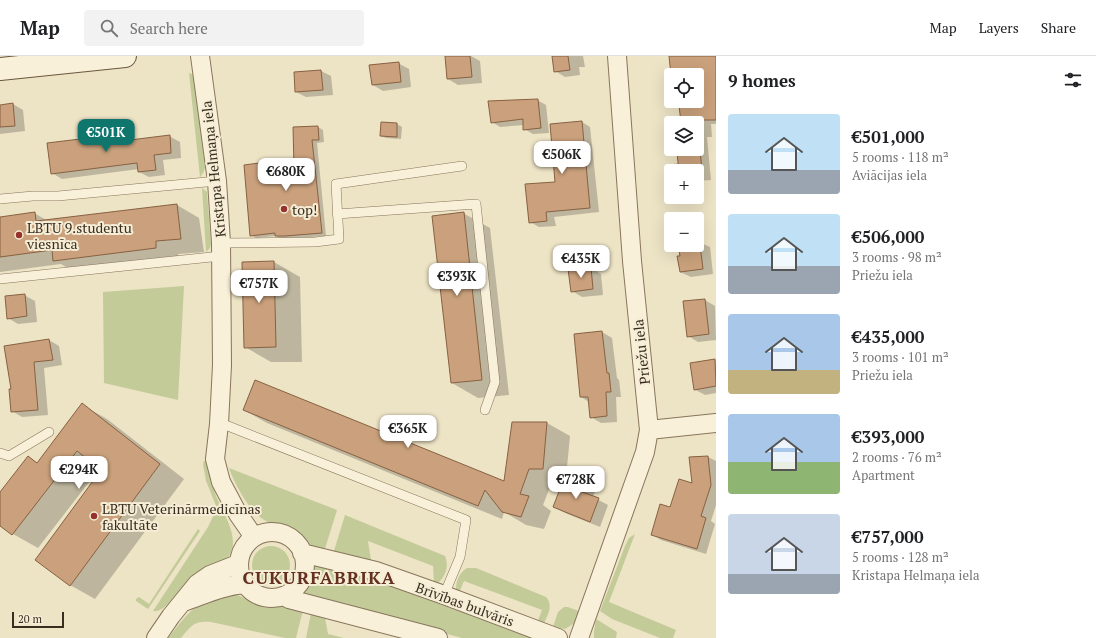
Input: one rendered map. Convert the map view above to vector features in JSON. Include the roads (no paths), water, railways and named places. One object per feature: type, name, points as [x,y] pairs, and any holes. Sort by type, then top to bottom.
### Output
[{"type":"main road","points":[[0,70],[125,56]]},
{"type":"street","name":"Kristapa Helmaņa iela","points":[[200,56],[217,182],[222,204],[222,365],[219,424],[215,459],[221,482],[238,514],[254,537]]},
{"type":"street","name":"Priežu iela","points":[[579,638],[645,452],[649,430],[632,261],[617,56]]},
{"type":"street","points":[[649,430],[716,423]]},
{"type":"street","points":[[277,532],[288,536],[296,543],[302,553],[305,565],[302,578],[295,589],[285,596],[270,598],[255,594],[244,584],[238,564],[240,553],[246,544],[254,537],[265,533],[277,532]]},
{"type":"street","name":"Brīvības bulvāris","points":[[302,553],[376,571],[558,638]]},
{"type":"street","points":[[156,638],[171,616],[197,584],[210,575],[238,564]]},
{"type":"street","points":[[183,602],[216,590],[244,584]]},
{"type":"street","points":[[285,596],[289,599],[438,638]]},
{"type":"lane","points":[[0,278],[221,250],[339,239],[336,184],[462,166]]},
{"type":"lane","points":[[0,199],[33,196],[58,196],[217,182]]},
{"type":"lane","points":[[337,214],[476,204],[495,382],[485,410]]},
{"type":"lane","points":[[219,424],[228,426],[466,520],[460,557],[444,595]]},
{"type":"lane","points":[[0,453],[9,456],[49,432]]},
{"type":"place","name":"top!","points":[[284,209]]},
{"type":"place","name":"LBTU 9.studentu viesnīca","points":[[19,235]]},
{"type":"place","name":"LBTU Veterinārmedicīnas fakultāte","points":[[94,516]]},
{"type":"district","name":"CUKURFABRIKA","points":[[319,577]]}]
